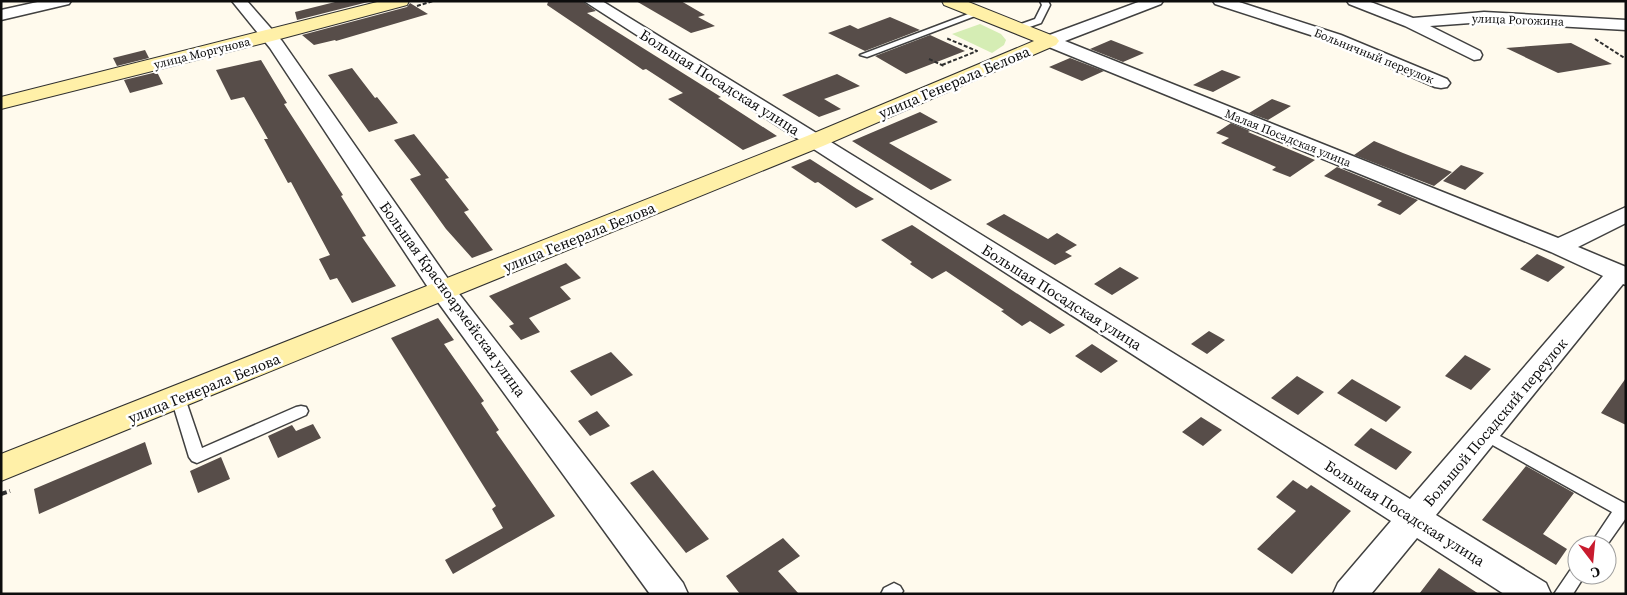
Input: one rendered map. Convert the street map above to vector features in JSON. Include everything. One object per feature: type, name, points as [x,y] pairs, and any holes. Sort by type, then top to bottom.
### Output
[{"type":"main road","name":"улица Моргунова","points":[[1,103],[402,1]]},
{"type":"main road","name":"Малая Посадская улица","points":[[950,1],[1050,41]]},
{"type":"main road","name":"улица Генерала Белова","points":[[1,468],[444,292],[815,141],[1050,41]]},
{"type":"street","points":[[1,14],[64,1]]},
{"type":"street","name":"Большая Красноармейская улица","points":[[239,1],[270,36],[444,292],[671,594]]},
{"type":"street","name":"Большая Посадская улица","points":[[591,1],[1534,594]]},
{"type":"street","name":"улица Генерала Белова","points":[[1050,41],[1156,1]]},
{"type":"street","name":"Больничный переулок","points":[[1220,1],[1335,38],[1441,83]]},
{"type":"street","name":"улица Рогожина","points":[[1354,1],[1411,23],[1474,55]]},
{"type":"street","points":[[1559,6],[1571,22]]},
{"type":"street","name":"улица Рогожина","points":[[1411,23],[1484,17],[1626,24]]},
{"type":"street","name":"Малая Посадская улица","points":[[1050,41],[1559,247],[1623,275]]},
{"type":"street","points":[[1559,247],[1626,214]]},
{"type":"street","name":"Большой Посадский переулок","points":[[1350,594],[1623,275]]},
{"type":"lane","points":[[1018,28],[1038,21],[1046,5],[1044,1]]},
{"type":"lane","points":[[864,55],[979,13]]},
{"type":"lane","points":[[178,398],[197,457],[301,411]]},
{"type":"lane","points":[[1485,434],[1622,510],[1605,535]]},
{"type":"path","points":[[942,65],[977,51],[946,38]]},
{"type":"green space","points":[[980,24],[1001,34],[1006,40],[1004,45],[992,53],[952,34]]},
{"type":"building","points":[[339,1],[372,1],[297,20],[295,12]]},
{"type":"building","points":[[547,1],[582,1],[596,11],[587,13],[721,97],[718,98],[777,136],[743,150],[668,99],[683,93],[646,69],[643,70],[547,5]]},
{"type":"building","points":[[636,1],[681,1],[705,15],[698,17],[715,26],[691,33]]},
{"type":"building","points":[[410,3],[428,14],[336,41],[314,45],[302,35],[407,7]]},
{"type":"building","points":[[890,17],[920,30],[865,51],[828,33],[850,25],[858,29]]},
{"type":"building","points":[[930,35],[965,51],[906,74],[875,56]]},
{"type":"building","points":[[1111,40],[1144,53],[1123,62],[1090,49]]},
{"type":"building","points":[[1571,43],[1612,64],[1558,73],[1506,48]]},
{"type":"building","points":[[145,50],[149,58],[117,66],[113,58]]},
{"type":"building","points":[[1070,58],[1104,71],[1082,81],[1049,67]]},
{"type":"building","points":[[261,60],[287,103],[284,104],[343,195],[341,196],[366,236],[362,237],[396,286],[352,303],[337,278],[330,280],[319,259],[330,255],[291,182],[288,183],[264,139],[268,139],[244,97],[231,100],[216,70]]},
{"type":"building","points":[[352,68],[375,98],[377,97],[398,123],[369,132],[328,75]]},
{"type":"building","points":[[1222,70],[1241,77],[1213,92],[1193,85]]},
{"type":"building","points":[[157,72],[163,84],[130,93],[124,80]]},
{"type":"building","points":[[837,74],[860,86],[824,99],[841,109],[819,117],[782,95]]},
{"type":"building","points":[[1272,99],[1291,106],[1268,120],[1249,113]]},
{"type":"building","points":[[920,112],[938,122],[889,143],[952,180],[931,190],[852,141]]},
{"type":"building","points":[[1231,123],[1315,160],[1290,177],[1272,170],[1276,167],[1221,143],[1229,138],[1216,133]]},
{"type":"building","points":[[414,134],[449,178],[445,179],[469,210],[464,212],[493,250],[472,258],[446,229],[410,179],[421,175],[394,140]]},
{"type":"building","points":[[1374,141],[1452,172],[1434,186],[1354,155]]},
{"type":"building","points":[[810,159],[874,199],[856,208],[818,182],[815,183],[791,167]]},
{"type":"building","points":[[1461,165],[1484,173],[1465,190],[1443,181]]},
{"type":"building","points":[[1337,167],[1418,200],[1400,215],[1377,205],[1382,201],[1324,176]]},
{"type":"building","points":[[1004,214],[1048,239],[1057,233],[1077,245],[1065,252],[1072,256],[1055,265],[986,224]]},
{"type":"building","points":[[912,225],[1065,325],[1050,334],[1030,321],[1022,326],[1001,311],[1004,310],[946,271],[932,279],[881,240]]},
{"type":"building","points":[[1537,254],[1565,267],[1548,282],[1520,269]]},
{"type":"building","points":[[566,263],[581,278],[560,287],[571,299],[529,318],[540,332],[521,340],[509,326],[514,324],[489,296]]},
{"type":"building","points":[[1120,267],[1139,278],[1112,295],[1094,284]]},
{"type":"building","points":[[438,318],[454,340],[444,344],[484,401],[481,403],[499,430],[496,432],[555,516],[453,574],[445,560],[503,528],[492,509],[496,506],[391,338]]},
{"type":"building","points":[[1209,331],[1225,340],[1207,354],[1191,344]]},
{"type":"building","points":[[1092,344],[1118,361],[1101,373],[1075,356]]},
{"type":"building","points":[[611,352],[633,375],[591,396],[570,371]]},
{"type":"building","points":[[1465,355],[1491,369],[1471,390],[1445,376]]},
{"type":"building","points":[[1297,376],[1324,392],[1298,415],[1271,398]]},
{"type":"building","points":[[1626,378],[1626,425],[1601,413]]},
{"type":"building","points":[[1352,379],[1401,407],[1386,422],[1337,393]]},
{"type":"building","points":[[597,411],[610,426],[590,436],[578,421]]},
{"type":"building","points":[[1201,417],[1222,430],[1203,446],[1182,432]]},
{"type":"building","points":[[313,424],[321,438],[278,458],[268,436],[292,425],[296,431]]},
{"type":"building","points":[[1371,428],[1412,452],[1396,470],[1354,445]]},
{"type":"building","points":[[145,442],[152,464],[39,514],[34,489]]},
{"type":"building","points":[[221,457],[230,479],[198,493],[190,471]]},
{"type":"building","points":[[1526,466],[1574,493],[1543,534],[1567,549],[1556,565],[1482,520]]},
{"type":"building","points":[[653,470],[709,539],[686,553],[630,483]]},
{"type":"building","points":[[1293,480],[1307,489],[1311,485],[1351,511],[1292,574],[1257,549],[1296,511],[1276,497]]},
{"type":"building","points":[[783,538],[800,556],[778,571],[799,594],[740,594],[726,576]]},
{"type":"building","points":[[1439,568],[1479,594],[1419,594]]}]
